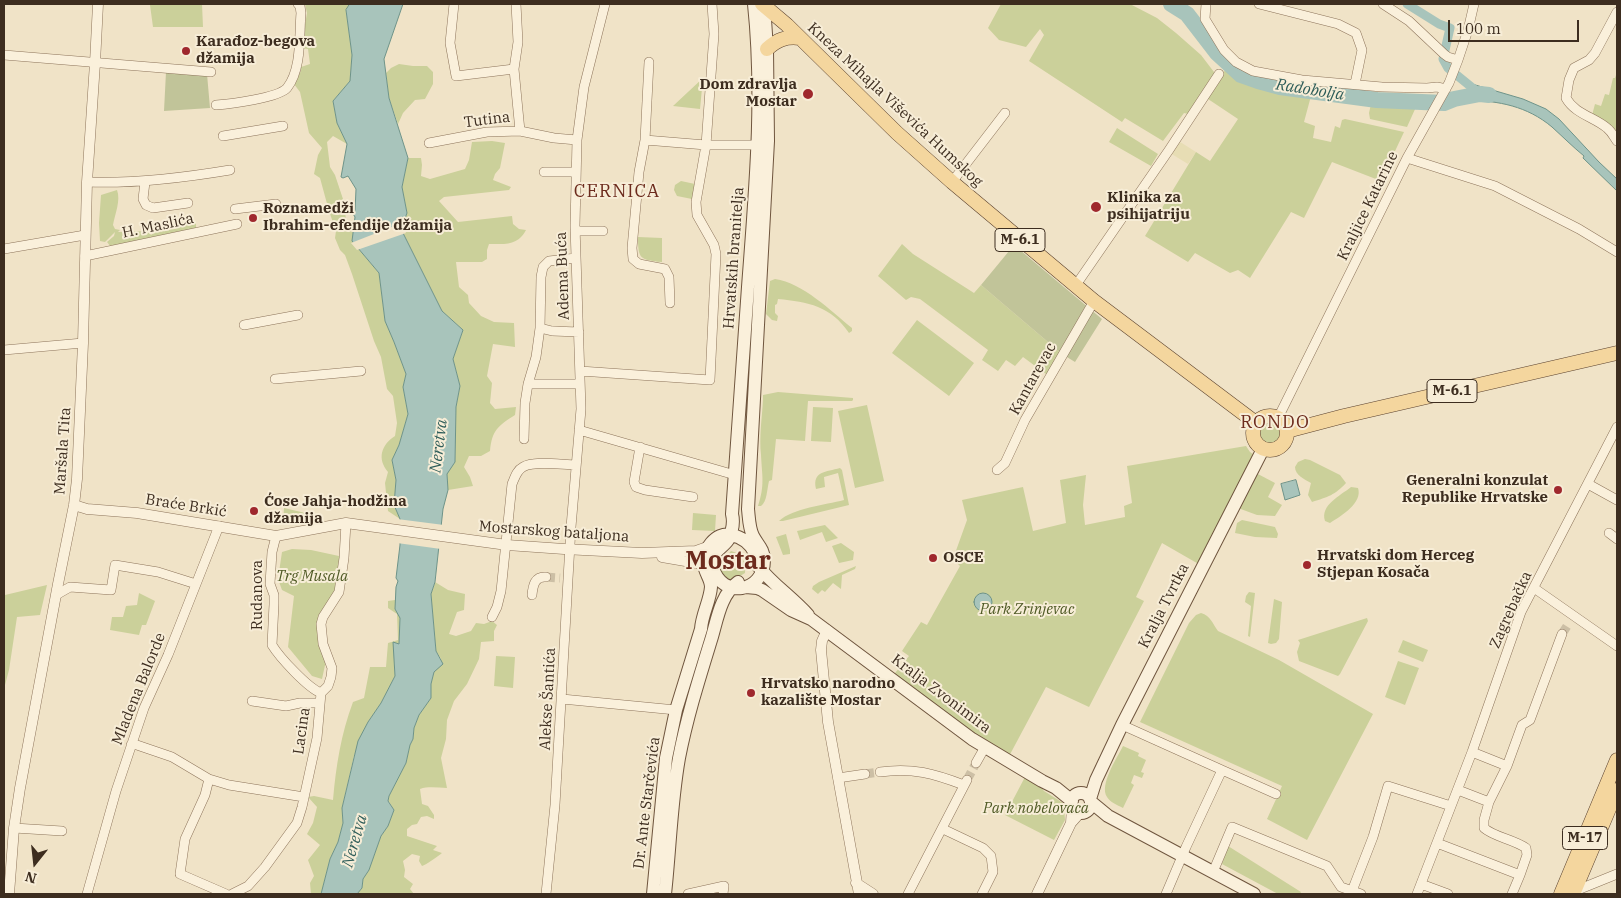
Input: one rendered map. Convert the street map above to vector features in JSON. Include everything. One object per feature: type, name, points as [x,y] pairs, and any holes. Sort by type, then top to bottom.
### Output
[{"type":"main road","name":"Kneza Mihajla Viševića Humskog","points":[[761,4],[800,38],[897,133],[952,182],[1094,301],[1256,423]]},
{"type":"main road","points":[[665,894],[679,758],[689,711],[714,632],[716,617],[739,588],[739,581],[749,576],[764,560],[762,550],[752,535],[748,510],[768,141],[767,49],[761,4]]},
{"type":"main road","name":"Hrvatskih branitelja","points":[[726,535],[734,520],[732,514],[754,216],[761,4]]},
{"type":"main road","points":[[767,49],[785,38],[800,38]]},
{"type":"main road","name":"M-6.1","points":[[1287,431],[1348,415],[1617,353]]},
{"type":"main road","points":[[1266,417],[1278,418],[1285,425],[1287,431],[1285,442],[1272,450],[1263,449],[1254,439],[1253,431],[1256,423],[1266,417]]},
{"type":"main road","name":"Kralja Tvrtka","points":[[1082,802],[1096,780],[1122,725],[1263,449]]},
{"type":"main road","points":[[748,510],[744,522],[745,533],[759,567]]},
{"type":"main road","points":[[710,546],[716,538],[726,535],[740,538],[748,543]]},
{"type":"main road","points":[[712,572],[713,557],[717,550],[728,540],[726,535]]},
{"type":"main road","name":"Dr. Ante Starčevića","points":[[701,629],[706,623],[718,585],[705,555],[710,546]]},
{"type":"main road","name":"Kralja Zvonimira","points":[[759,567],[811,619]]},
{"type":"main road","name":"Kralja Zvonimira","points":[[712,572],[739,588],[757,588],[762,590],[791,610],[811,619],[985,748],[1254,894]]},
{"type":"main road","name":"Dr. Ante Starčevića","points":[[653,894],[666,758],[676,710],[701,629],[701,621],[711,588],[712,572]]},
{"type":"main road","name":"M-17","points":[[1573,893],[1617,760]]},
{"type":"main road","name":"M-17","points":[[1573,893],[1617,790]]},
{"type":"street","name":"Maršala Tita","points":[[9,894],[14,828],[27,743],[74,505],[80,445],[87,182],[96,64],[98,4]]},
{"type":"street","points":[[216,105],[258,99],[283,91],[288,87],[296,68],[301,13],[298,4]]},
{"type":"street","points":[[454,4],[450,43],[456,76],[514,69]]},
{"type":"street","points":[[516,4],[518,42],[514,69],[520,131]]},
{"type":"street","name":"Adema Buća","points":[[570,549],[581,409],[575,231],[577,140],[584,87],[605,4]]},
{"type":"street","points":[[580,370],[710,380],[716,254],[714,245],[697,215],[696,202],[706,145],[714,34],[712,4]]},
{"type":"street","points":[[1206,4],[1205,19],[1224,50],[1236,62],[1253,71],[1302,80],[1382,87],[1437,87],[1444,93]]},
{"type":"street","points":[[1259,4],[1338,24],[1356,33],[1362,50],[1355,84]]},
{"type":"street","points":[[1383,4],[1409,20],[1448,57],[1458,61]]},
{"type":"street","name":"Kraljice Katarine","points":[[1278,418],[1407,158],[1444,93],[1458,61],[1474,4]]},
{"type":"street","points":[[1617,12],[1595,53],[1589,60],[1574,68],[1569,80],[1566,98],[1571,106],[1607,128],[1617,141]]},
{"type":"street","points":[[4,55],[211,72]]},
{"type":"street","points":[[649,62],[645,140],[632,248],[633,260],[639,264],[665,269],[669,277],[670,303]]},
{"type":"street","points":[[1076,285],[1219,74]]},
{"type":"street","points":[[952,182],[1005,113]]},
{"type":"street","points":[[223,136],[283,126]]},
{"type":"street","name":"Tutina","points":[[429,143],[487,132],[520,131],[577,140]]},
{"type":"street","points":[[645,140],[706,145],[757,144]]},
{"type":"street","points":[[1407,158],[1496,186],[1579,229],[1617,252]]},
{"type":"street","points":[[87,182],[145,182],[194,177],[230,170]]},
{"type":"street","points":[[544,172],[576,172]]},
{"type":"street","points":[[145,182],[143,199],[146,205],[153,208],[188,203]]},
{"type":"street","points":[[235,209],[276,204]]},
{"type":"street","name":"H. Maslića","points":[[85,256],[237,224]]},
{"type":"street","points":[[575,231],[603,231]]},
{"type":"street","points":[[4,248],[85,235]]},
{"type":"street","points":[[524,439],[525,403],[528,384],[536,357],[540,328],[541,277],[543,267],[549,261],[576,258]]},
{"type":"street","name":"Kantarevac","points":[[997,470],[1005,463],[1025,420],[1094,301]]},
{"type":"street","points":[[244,325],[298,314]]},
{"type":"street","points":[[540,328],[545,331],[579,332]]},
{"type":"street","points":[[4,350],[83,343]]},
{"type":"street","points":[[275,378],[361,371]]},
{"type":"street","points":[[528,384],[580,384]]},
{"type":"street","name":"Zagrebačka","points":[[1417,894],[1458,790],[1518,620],[1617,427]]},
{"type":"street","points":[[579,430],[736,475]]},
{"type":"street","points":[[640,447],[634,482],[636,487],[693,497]]},
{"type":"street","points":[[492,617],[501,591],[512,484],[521,468],[533,464],[576,465]]},
{"type":"street","points":[[1588,484],[1617,500]]},
{"type":"street","name":"Braće Brkić","points":[[74,505],[87,509],[137,513],[276,536],[346,523],[381,527]]},
{"type":"street","name":"Lacina","points":[[232,894],[248,886],[265,867],[297,823],[317,738],[321,693],[328,686],[331,677],[332,668],[323,644],[320,624],[339,592],[344,558],[346,523]]},
{"type":"street","name":"Mladena Balorde","points":[[87,894],[131,745],[149,694],[168,655],[219,526]]},
{"type":"street","name":"Mostarskog bataljona","points":[[381,527],[506,545],[570,549],[642,553],[691,552],[710,546]]},
{"type":"street","points":[[1609,533],[1617,539]]},
{"type":"street","name":"Rudanova","points":[[276,536],[272,552],[270,584],[274,595],[272,645],[282,658],[311,687],[321,693]]},
{"type":"street","name":"Alekse Šantića","points":[[546,894],[555,805],[562,699],[564,578],[570,549]]},
{"type":"street","name":"Mostarskog bataljona","points":[[642,553],[689,561],[712,572]]},
{"type":"street","points":[[56,595],[70,587],[111,590],[115,565],[158,572],[196,584]]},
{"type":"street","points":[[532,595],[537,579],[541,576],[546,577]]},
{"type":"street","points":[[1534,588],[1572,619],[1617,646]]},
{"type":"street","points":[[827,630],[822,641],[821,656],[828,722],[859,894]]},
{"type":"street","points":[[1512,894],[1527,855],[1526,848],[1517,842],[1488,832],[1484,828],[1484,820],[1489,802],[1507,766],[1522,725],[1530,720],[1562,634]]},
{"type":"street","points":[[562,699],[676,710]]},
{"type":"street","points":[[252,701],[286,706],[320,703]]},
{"type":"street","points":[[1122,725],[1276,794]]},
{"type":"street","points":[[131,745],[134,744],[172,757],[209,779],[304,797]]},
{"type":"street","points":[[976,763],[985,748]]},
{"type":"street","points":[[1472,752],[1507,766]]},
{"type":"street","points":[[880,772],[894,769],[910,769],[966,782],[908,894]]},
{"type":"street","points":[[1166,894],[1222,770]]},
{"type":"street","points":[[838,778],[865,774]]},
{"type":"street","points":[[209,779],[205,795],[185,839],[180,874],[226,894]]},
{"type":"street","points":[[1213,872],[1232,827],[1327,866],[1341,887],[1356,893],[1388,786],[1451,806]]},
{"type":"street","points":[[1458,790],[1489,802]]},
{"type":"street","points":[[1037,894],[1082,802]]},
{"type":"street","points":[[14,828],[62,831]]},
{"type":"street","points":[[942,828],[983,848],[991,856],[993,872],[982,894]]},
{"type":"street","points":[[1437,843],[1520,875]]},
{"type":"street","points":[[1573,893],[1617,874]]},
{"type":"street","points":[[856,883],[873,894]]},
{"type":"street","points":[[1421,884],[1448,894]]},
{"type":"street","points":[[688,894],[724,886],[723,894]]},
{"type":"shaded area","points":[[1177,140],[1196,152],[1188,164],[1170,153]]},
{"type":"green space","points":[[202,4],[203,27],[153,27],[150,5]]},
{"type":"green space","points":[[305,4],[350,4],[346,10],[352,55],[350,81],[333,101],[337,123],[347,144],[333,136],[327,142],[330,167],[335,175],[344,202],[346,220],[352,228],[354,227],[352,241],[379,273],[385,321],[406,374],[403,387],[408,414],[399,445],[392,460],[396,480],[394,505],[400,519],[388,511],[385,483],[388,472],[382,462],[382,452],[386,444],[395,436],[397,423],[393,396],[387,389],[381,357],[352,274],[345,255],[340,250],[335,238],[336,231],[320,178],[314,174],[318,155],[322,148],[309,133],[300,92],[294,84],[301,71],[301,67],[310,64],[308,49],[301,48],[307,13]]},
{"type":"green space","points":[[1001,4],[1130,4],[1157,18],[1176,33],[1201,55],[1217,76],[1192,115],[1184,113],[1163,141],[1125,118],[1122,122],[1029,61],[1044,35],[1040,29],[1026,47],[999,40],[988,28]]},
{"type":"green space","points":[[399,64],[427,66],[433,72],[433,84],[425,99],[415,100],[403,113],[398,124],[389,98],[386,73]]},
{"type":"green space","points":[[1226,69],[1246,80],[1267,88],[1289,94],[1311,96],[1304,122],[1315,126],[1313,138],[1331,142],[1335,126],[1340,128],[1342,120],[1345,119],[1404,132],[1381,181],[1332,162],[1304,218],[1291,212],[1250,278],[1238,270],[1230,273],[1195,253],[1188,262],[1145,236],[1196,152],[1210,161],[1238,119],[1205,97]]},
{"type":"green space","points":[[166,72],[207,74],[210,108],[164,111]]},
{"type":"green space","points":[[1616,75],[1617,139],[1591,119],[1595,104],[1601,106],[1605,94],[1609,95],[1613,78]]},
{"type":"green space","points":[[703,78],[700,109],[673,106]]},
{"type":"green space","points":[[1371,104],[1416,107],[1407,127],[1370,119]]},
{"type":"green space","points":[[1117,128],[1158,154],[1151,166],[1109,142]]},
{"type":"green space","points":[[492,141],[505,143],[500,168],[493,180],[511,187],[509,190],[444,197],[439,201],[458,222],[512,216],[513,224],[519,229],[526,230],[519,239],[510,243],[489,244],[487,259],[482,262],[456,262],[459,287],[468,295],[469,303],[481,316],[494,322],[514,323],[515,347],[493,344],[487,376],[492,383],[490,403],[495,409],[516,407],[515,415],[504,422],[494,433],[490,451],[481,456],[469,456],[464,467],[473,486],[448,490],[447,473],[455,462],[456,407],[460,386],[453,359],[463,330],[442,311],[401,229],[407,213],[402,187],[408,158],[421,158],[421,176],[430,179],[465,169],[469,160],[472,142]]},
{"type":"green space","points":[[681,181],[695,184],[692,199],[677,196],[674,190],[675,185]]},
{"type":"green space","points":[[117,190],[118,203],[113,225],[115,229],[120,230],[118,232],[148,231],[151,235],[178,222],[196,223],[196,229],[166,234],[159,239],[111,247],[107,242],[114,236],[115,232],[105,242],[100,241],[101,195]]},
{"type":"green space","points":[[638,237],[662,238],[662,262],[642,257],[639,250]]},
{"type":"green space","points":[[902,244],[913,254],[974,293],[981,285],[1062,354],[1050,377],[1023,357],[1015,366],[1006,360],[998,371],[982,360],[988,350],[920,299],[911,297],[906,300],[878,276]]},
{"type":"green space","points":[[1014,245],[1102,319],[1075,362],[1062,354],[981,285]]},
{"type":"green space","points":[[775,279],[796,286],[806,292],[852,328],[852,331],[849,333],[827,311],[809,304],[789,300],[778,299],[775,305],[775,313],[778,316],[777,321],[772,320],[766,314],[770,281]]},
{"type":"green space","points":[[917,320],[974,363],[949,396],[892,353]]},
{"type":"green space","points":[[778,392],[853,398],[853,400],[808,401],[805,441],[776,439],[772,480],[769,481],[763,504],[758,506],[762,486],[760,441],[763,395]]},
{"type":"green space","points":[[867,405],[884,481],[855,488],[838,411]]},
{"type":"green space","points":[[813,407],[833,408],[831,442],[811,441]]},
{"type":"green space","name":"RONDO","points":[[1270,424],[1277,427],[1280,434],[1277,441],[1270,444],[1263,441],[1260,434],[1263,427]]},
{"type":"green space","name":"Park Zrinjevac","points":[[1246,446],[1250,452],[1259,458],[1202,566],[1162,543],[1136,597],[1144,601],[1089,707],[1046,687],[1007,760],[891,678],[909,656],[902,651],[921,622],[927,625],[960,566],[953,559],[967,520],[962,500],[1023,487],[1033,531],[1066,523],[1060,480],[1086,475],[1083,505],[1085,525],[1125,517],[1124,506],[1132,503],[1127,466]]},
{"type":"green space","points":[[1305,459],[1340,475],[1346,483],[1331,495],[1312,502],[1308,495],[1311,483],[1300,476],[1295,470],[1298,462]]},
{"type":"green space","points":[[840,468],[849,505],[779,521],[801,510],[844,500],[838,473],[824,477],[825,487],[816,489],[815,483],[821,473]]},
{"type":"green space","points":[[1256,473],[1275,483],[1268,497],[1282,505],[1275,516],[1257,515],[1238,508]]},
{"type":"green space","points":[[1351,487],[1358,488],[1359,494],[1354,504],[1330,523],[1325,521],[1325,510],[1328,506]]},
{"type":"green space","points":[[284,508],[314,515],[316,516],[283,524]]},
{"type":"green space","points":[[693,513],[716,515],[715,531],[692,530]]},
{"type":"green space","points":[[1242,520],[1275,527],[1278,534],[1277,538],[1255,537],[1235,533],[1237,523]]},
{"type":"green space","points":[[825,525],[838,538],[826,542],[822,532],[800,540],[797,531]]},
{"type":"green space","points":[[786,534],[790,554],[783,555],[776,537]]},
{"type":"green space","points":[[841,543],[854,552],[853,560],[839,563],[832,546]]},
{"type":"green space","name":"Trg Musala","points":[[292,549],[311,550],[342,558],[338,587],[318,623],[327,656],[322,679],[312,676],[288,647],[294,596],[282,590],[278,579],[282,552]]},
{"type":"green space","points":[[731,551],[738,554],[742,559],[745,565],[745,573],[727,584],[717,567]]},
{"type":"green space","points":[[856,566],[855,569],[842,575],[841,589],[833,583],[825,592],[822,590],[818,594],[812,589],[819,582]]},
{"type":"green space","points":[[398,581],[395,609],[400,617],[399,644],[394,643],[395,676],[381,703],[368,722],[354,756],[342,808],[343,823],[338,842],[330,859],[321,894],[311,894],[310,883],[314,876],[308,860],[320,845],[307,834],[313,823],[317,807],[308,797],[314,796],[333,800],[340,750],[353,702],[364,698],[370,667],[386,667],[388,643],[398,640],[397,614],[388,608],[388,601],[395,600]]},
{"type":"green space","points":[[435,582],[448,590],[465,594],[464,610],[457,612],[449,634],[456,636],[471,631],[476,623],[484,624],[492,621],[497,625],[494,631],[494,641],[481,642],[479,659],[467,684],[454,701],[447,720],[446,739],[441,758],[447,788],[430,787],[420,789],[422,804],[428,806],[434,815],[434,819],[427,816],[421,817],[417,824],[407,829],[407,836],[437,846],[433,850],[442,853],[422,866],[419,861],[420,856],[412,854],[403,861],[404,877],[413,884],[410,889],[414,894],[357,894],[362,888],[363,879],[369,870],[381,836],[388,826],[394,810],[388,800],[389,796],[406,763],[419,715],[431,698],[431,684],[434,672],[441,659],[436,651],[431,594]]},
{"type":"green space","points":[[47,585],[40,615],[17,617],[9,670],[4,685],[5,595]]},
{"type":"green space","points":[[1249,592],[1255,593],[1250,637],[1248,636],[1251,606],[1245,602]]},
{"type":"green space","points":[[139,593],[155,601],[146,625],[142,625],[139,635],[110,630],[112,617],[123,617],[126,606],[137,605]]},
{"type":"green space","points":[[1274,599],[1282,602],[1279,639],[1276,643],[1271,644],[1268,643]]},
{"type":"green space","points":[[1201,613],[1209,618],[1218,631],[1279,660],[1373,714],[1307,840],[1267,819],[1282,786],[1140,722],[1189,623],[1196,615]]},
{"type":"green space","points":[[1367,618],[1368,621],[1338,676],[1299,661],[1297,652],[1300,643],[1298,640]]},
{"type":"green space","points":[[1403,640],[1428,650],[1423,662],[1398,652]]},
{"type":"green space","points":[[496,656],[515,657],[513,688],[494,686]]},
{"type":"green space","points":[[1398,661],[1419,668],[1405,705],[1385,697]]},
{"type":"green space","points":[[1123,746],[1139,753],[1138,756],[1146,760],[1141,772],[1144,773],[1142,778],[1134,775],[1131,783],[1134,785],[1123,808],[1107,797],[1105,786],[1110,771]]},
{"type":"green space","name":"Park nobelovaca","points":[[1025,777],[1063,803],[1065,820],[1054,840],[1005,815]]},
{"type":"green space","points":[[1228,846],[1301,892],[1300,894],[1278,894],[1222,864]]},
{"type":"water","name":"Neretva","points":[[350,4],[403,4],[384,59],[389,98],[408,158],[402,187],[407,213],[401,229],[442,311],[463,330],[453,359],[460,386],[456,407],[455,462],[447,474],[448,490],[443,509],[435,582],[431,594],[436,651],[443,664],[434,672],[431,684],[431,698],[419,715],[406,763],[389,796],[388,801],[394,810],[388,826],[381,836],[369,870],[363,879],[362,888],[357,894],[321,894],[330,859],[338,842],[343,823],[342,808],[358,741],[395,676],[393,642],[399,644],[400,618],[395,609],[400,519],[394,505],[396,480],[392,460],[399,445],[408,414],[403,387],[406,374],[385,321],[379,273],[352,241],[355,217],[352,212],[355,212],[356,189],[348,176],[341,177],[347,144],[337,123],[333,101],[350,81],[352,55],[346,10]]},
{"type":"water","points":[[1472,84],[1523,99],[1546,109],[1559,119],[1617,179],[1617,191],[1583,158],[1584,156],[1552,127],[1533,114],[1502,103],[1468,100]]},
{"type":"water","points":[[1296,480],[1300,495],[1285,500],[1281,484]]},
{"type":"water","points":[[979,593],[987,593],[992,598],[990,609],[979,611],[974,606],[974,598]]},
{"type":"pier","points":[[407,221],[404,229],[406,233],[357,250],[351,243]]},
{"type":"pier","points":[[397,519],[444,525],[441,549],[397,543]]},
{"type":"waterway","name":"Radobolja","points":[[1171,4],[1187,14],[1217,53],[1241,75],[1258,81],[1280,87],[1377,100],[1444,103],[1480,94],[1489,95]]},
{"type":"waterway","name":"Radobolja","points":[[1407,4],[1439,24],[1450,28],[1443,59],[1448,68],[1480,94]]},
{"type":"tunnel","points":[[546,577],[560,578]]},
{"type":"tunnel","points":[[1562,634],[1569,623]]},
{"type":"tunnel","points":[[967,780],[976,763]]},
{"type":"tunnel","points":[[865,774],[880,772]]},
{"type":"place","name":"Karađoz-begova džamija","points":[[186,51]]},
{"type":"place","name":"Dom zdravlja Mostar","points":[[808,94]]},
{"type":"place","name":"Klinika za psihijatriju","points":[[1096,207]]},
{"type":"place","name":"Roznamedži Ibrahim-efendije džamija","points":[[253,218]]},
{"type":"place","name":"Generalni konzulat Republike Hrvatske","points":[[1558,490]]},
{"type":"place","name":"Ćose Jahja-hodžina džamija","points":[[254,511]]},
{"type":"place","name":"OSCE","points":[[933,558]]},
{"type":"place","name":"Hrvatski dom Herceg Stjepan Kosača","points":[[1307,565]]},
{"type":"place","name":"Hrvatsko narodno kazalište Mostar","points":[[751,693]]},
{"type":"district","name":"CERNICA","points":[[617,192]]},
{"type":"district","name":"RONDO","points":[[1275,423]]},
{"type":"district","name":"Mostar","points":[[728,562]]}]
